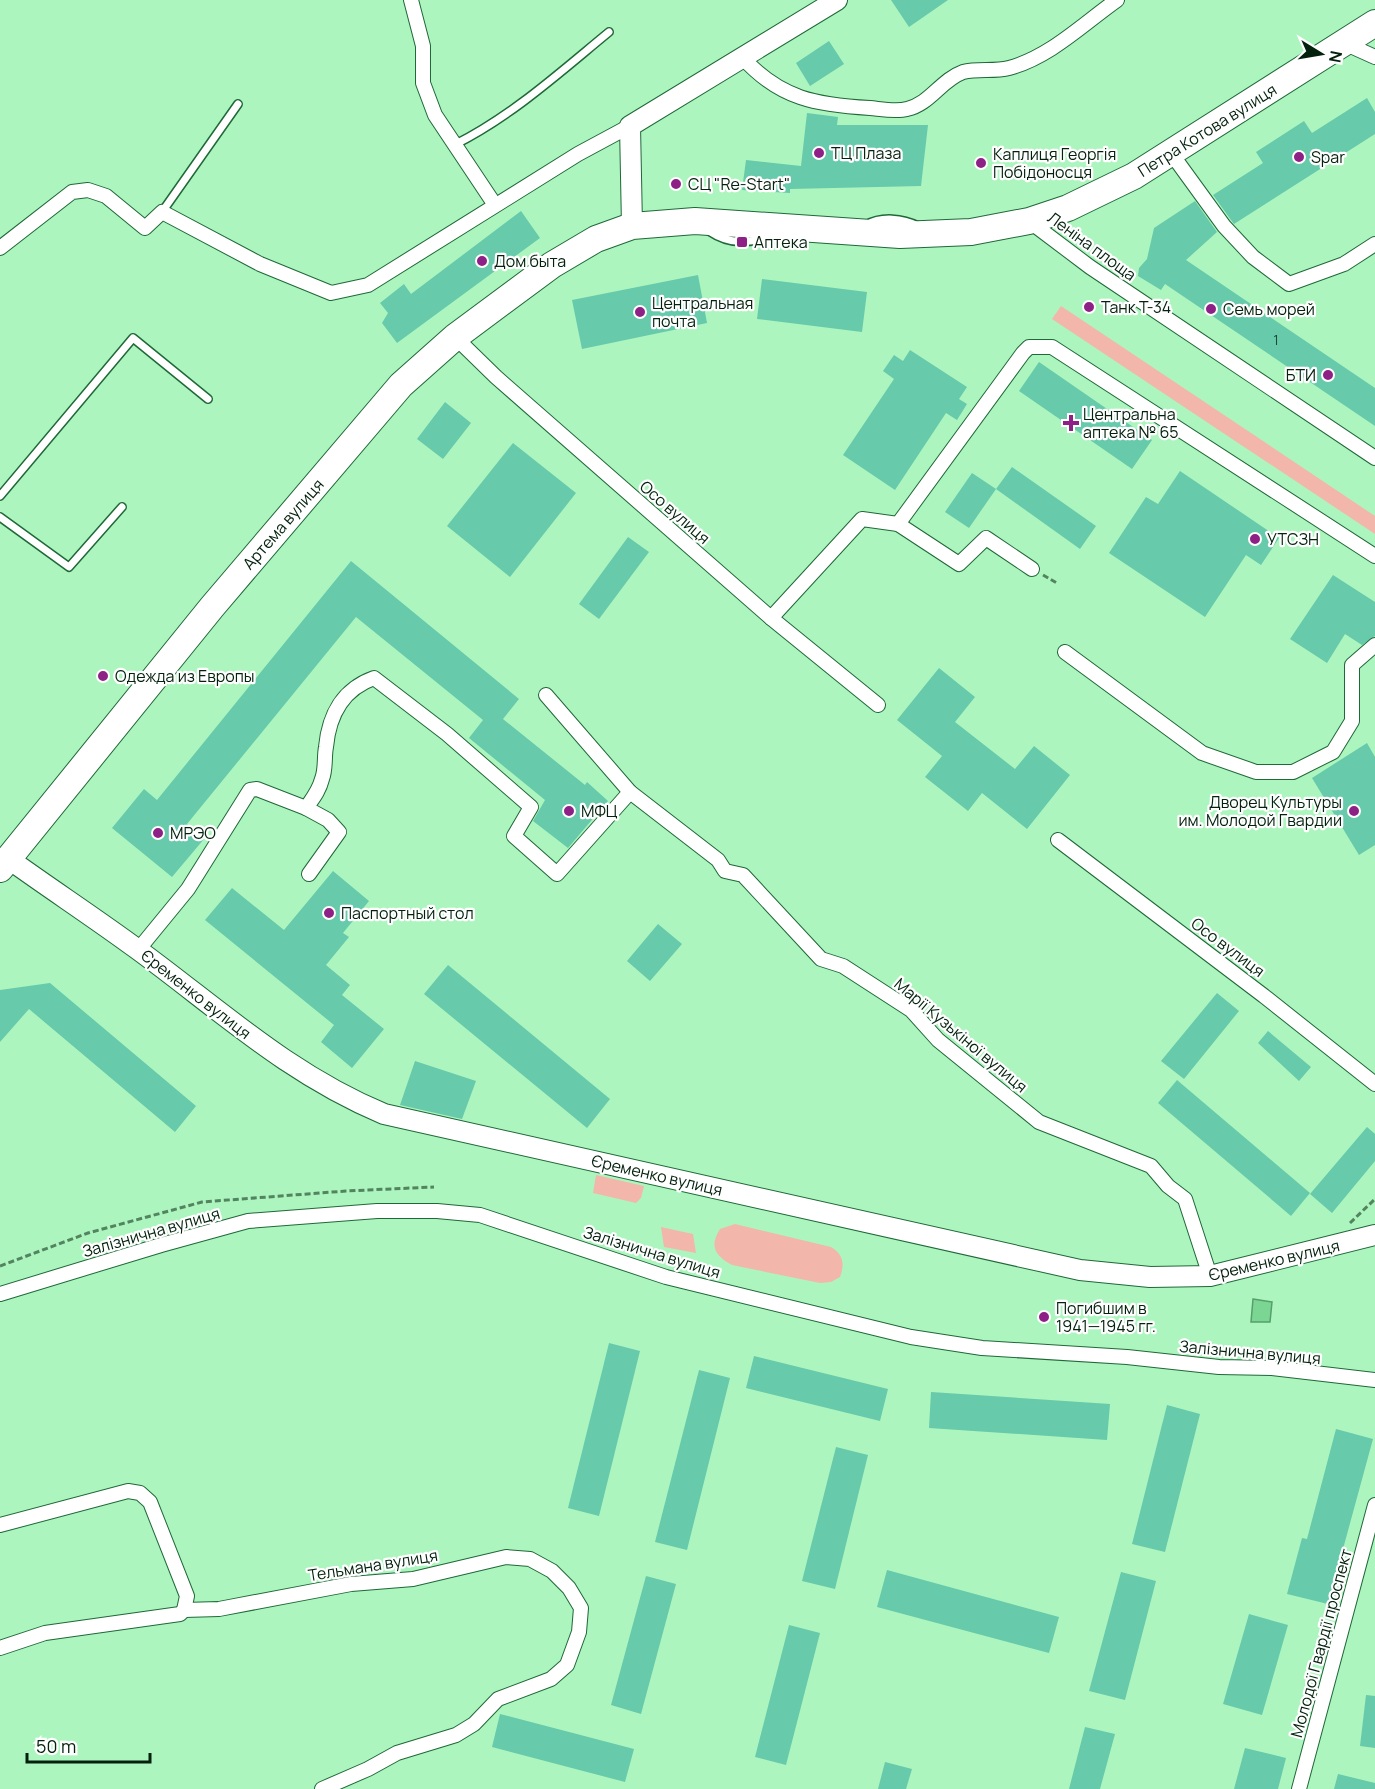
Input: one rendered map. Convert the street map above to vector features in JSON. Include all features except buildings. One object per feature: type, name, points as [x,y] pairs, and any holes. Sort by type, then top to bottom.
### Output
[{"type":"highway","name":"Петра Котова вулиця","points":[[623,228],[695,221],[787,229],[932,234],[971,232],[1029,220],[1068,208],[1114,187],[1375,23]]},
{"type":"highway","name":"Артема вулиця","points":[[5,865],[121,717],[401,385],[455,337],[552,265],[623,228]]},
{"type":"street","points":[[411,0],[423,46],[423,82],[435,115],[495,205]]},
{"type":"street","points":[[0,248],[72,192],[88,190],[106,196],[145,228],[162,212],[260,264],[332,293],[368,285],[495,205],[837,0]]},
{"type":"street","points":[[743,58],[774,86],[800,99],[832,105],[905,110],[923,102],[943,83],[963,72],[1008,68],[1033,59],[1060,43],[1117,0]]},
{"type":"street","points":[[1344,43],[1375,57]]},
{"type":"street","points":[[623,228],[630,126]]},
{"type":"street","points":[[1171,153],[1224,226],[1253,257],[1289,284],[1344,264],[1375,244]]},
{"type":"street","name":"Леніна площа","points":[[1029,220],[1090,267],[1375,458]]},
{"type":"street","name":"Осо вулиця","points":[[455,337],[496,377],[771,618],[878,705]]},
{"type":"street","points":[[898,524],[1023,353],[1029,347],[1052,347],[1375,556]]},
{"type":"street","points":[[771,618],[862,519],[898,524],[959,564],[986,538],[1032,569]]},
{"type":"street","points":[[1065,652],[1202,753],[1256,772],[1293,772],[1333,752],[1352,721],[1352,665],[1375,645]]},
{"type":"street","points":[[306,808],[318,790],[323,776],[326,744],[333,714],[346,693],[358,684],[374,678],[447,734],[531,807],[514,836],[557,874],[630,792]]},
{"type":"street","name":"Марії Кузькіної вулиця","points":[[546,695],[630,792],[718,860],[725,871],[743,875],[821,959],[843,966],[894,997],[911,1010],[938,1040],[1040,1122],[1151,1166],[1168,1186],[1185,1199],[1209,1276]]},
{"type":"street","points":[[138,950],[188,889],[250,790],[257,789],[306,808],[328,820],[339,832],[309,874]]},
{"type":"street","name":"Осо вулиця","points":[[1058,840],[1255,988],[1375,1084]]},
{"type":"street","name":"Єременко вулиця","points":[[5,865],[138,950],[214,1010],[283,1060],[353,1101],[384,1114],[1080,1270],[1150,1277],[1209,1276],[1375,1235]]},
{"type":"street","name":"Залізнична вулиця","points":[[2,1297],[161,1245],[248,1221],[377,1211],[437,1211],[480,1215],[666,1277],[911,1337],[982,1348],[1219,1367],[1272,1368],[1375,1380]]},
{"type":"street","points":[[0,1525],[128,1491],[140,1493],[150,1502],[187,1596],[184,1610]]},
{"type":"street","name":"Молодої Гвардії проспект","points":[[1299,1789],[1375,1505]]},
{"type":"street","name":"Тельмана вулиця","points":[[0,1648],[45,1633],[180,1614],[184,1610],[219,1609],[351,1584],[413,1579],[506,1557],[530,1559],[552,1571],[569,1588],[581,1608],[579,1632],[567,1665],[551,1679],[498,1699],[474,1724],[456,1735],[397,1753],[368,1769],[322,1789]]},
{"type":"lane","points":[[454,145],[486,129],[609,32]]},
{"type":"lane","points":[[162,212],[238,104]]},
{"type":"lane","points":[[0,496],[133,338],[208,399]]},
{"type":"lane","points":[[0,517],[69,567],[122,507]]},
{"type":"path","points":[[0,1266],[88,1233],[202,1202],[434,1187]]},
{"type":"path","points":[[1343,1230],[1375,1199]]},
{"type":"shaded area","points":[[1061,306],[1375,516],[1375,534],[1052,319]]},
{"type":"shaded area","points":[[596,1175],[644,1186],[641,1198],[636,1203],[593,1193]]},
{"type":"shaded area","points":[[735,1224],[831,1247],[842,1260],[840,1277],[831,1282],[820,1283],[732,1265],[721,1258],[714,1245],[720,1229]]},
{"type":"shaded area","points":[[661,1227],[693,1234],[696,1253],[664,1247]]},
{"type":"shaded area","points":[[1253,1299],[1272,1302],[1270,1322],[1251,1322]]},
{"type":"place","name":"ТЦ Плаза","points":[[819,153]]},
{"type":"place","name":"Spar","points":[[1299,157]]},
{"type":"place","name":"Каплиця Георгія Побідоносця","points":[[981,163]]},
{"type":"place","name":"СЦ \"Re-Start\"","points":[[676,184]]},
{"type":"place","name":"Аптека","points":[[742,242]]},
{"type":"place","name":"Дом быта","points":[[482,261]]},
{"type":"place","name":"Танк Т-34","points":[[1089,307]]},
{"type":"place","name":"Семь морей","points":[[1211,309]]},
{"type":"place","name":"Центральная почта","points":[[640,312]]},
{"type":"place","name":"БТИ","points":[[1328,375]]},
{"type":"place","name":"Центральна аптека № 65","points":[[1071,423]]},
{"type":"place","name":"УТСЗН","points":[[1255,539]]},
{"type":"place","name":"Одежда из Европы","points":[[103,676]]},
{"type":"place","name":"МФЦ","points":[[569,811]]},
{"type":"place","name":"Дворец Культуры им. Молодой Гвардии","points":[[1354,811]]},
{"type":"place","name":"МРЭО","points":[[158,833]]},
{"type":"place","name":"Паспортный стол","points":[[329,913]]},
{"type":"place","name":"Погибшим в 1941—1945 гг.","points":[[1044,1317]]}]
